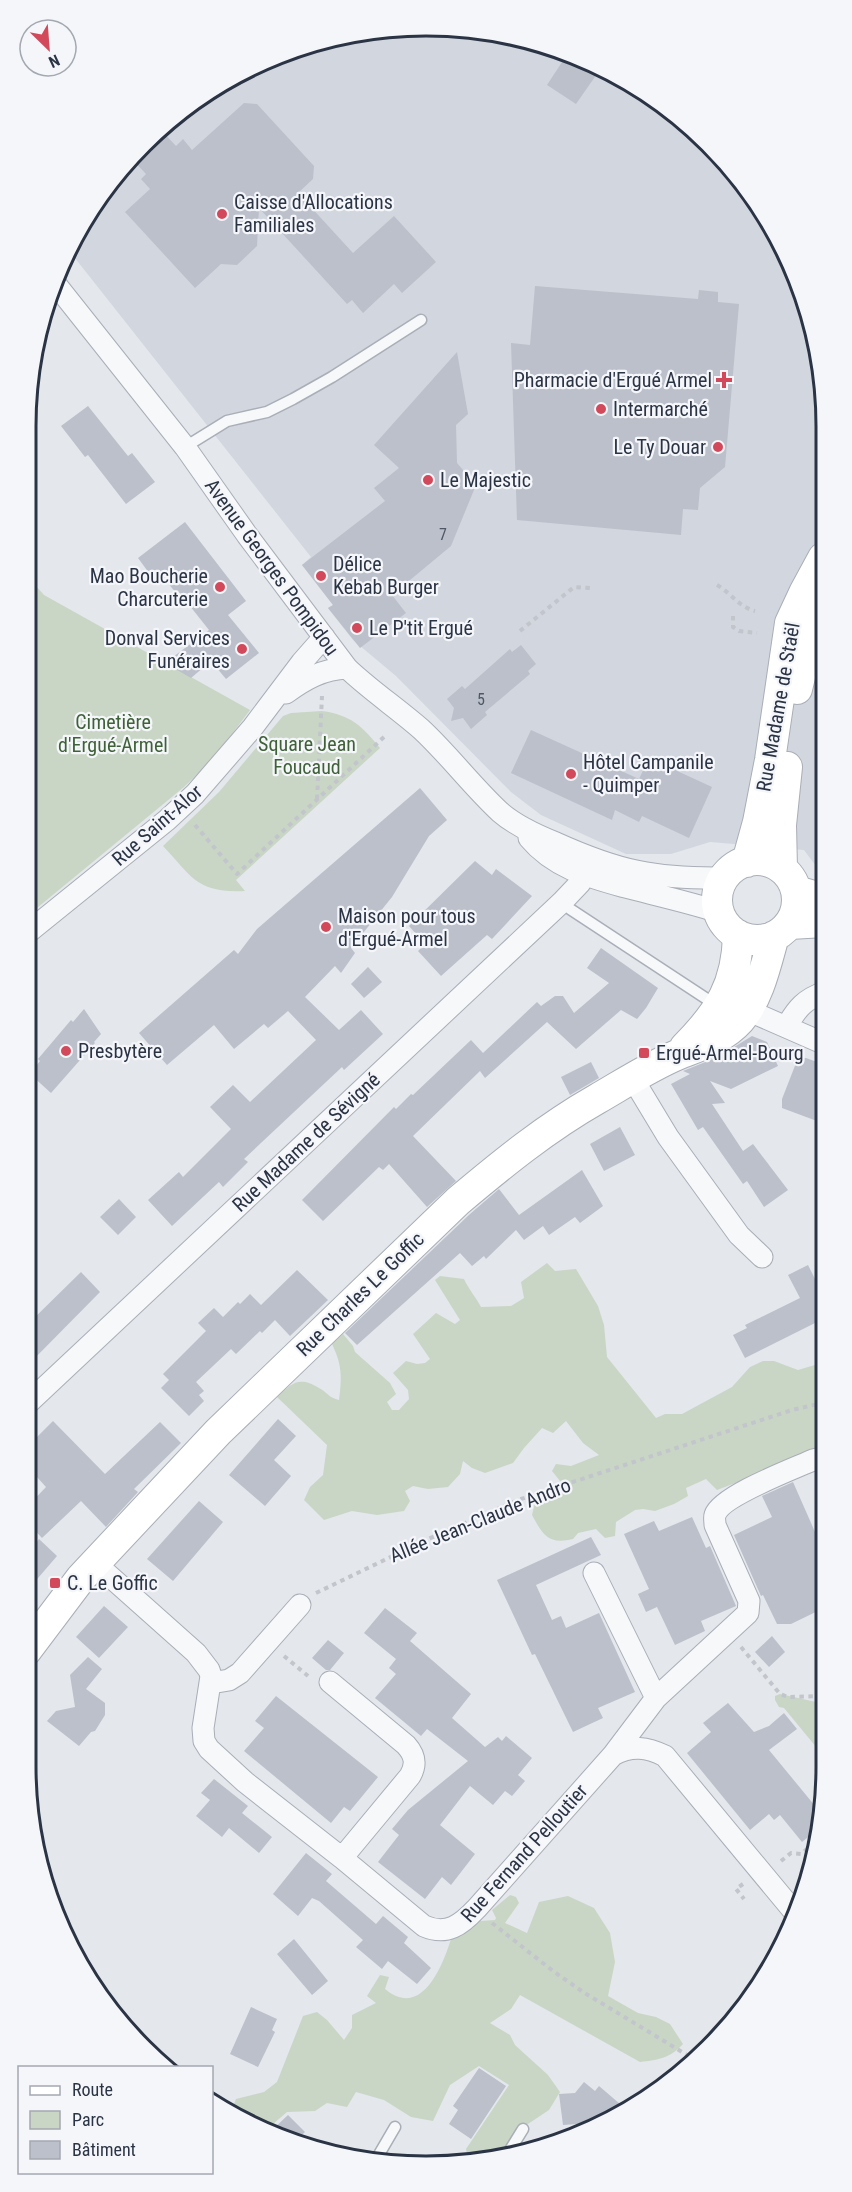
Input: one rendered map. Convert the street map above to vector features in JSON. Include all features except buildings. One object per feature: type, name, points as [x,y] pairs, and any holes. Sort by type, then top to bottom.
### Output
[{"type":"street","name":"Avenue Georges Pompidou","points":[[61,291],[185,447],[347,668],[421,730],[500,811],[519,826],[537,848],[561,865],[583,866],[719,912]]},
{"type":"street","name":"Rue Madame de Staël","points":[[735,870],[758,822],[768,772],[790,623],[816,572]]},
{"type":"street","name":"Rue Madame de Staël","points":[[801,886],[783,802],[794,706],[806,652],[816,633]]},
{"type":"street","name":"Rue Saint-Alor","points":[[36,926],[188,801],[229,756],[324,637]]},
{"type":"street","name":"Rue Saint-Alor","points":[[273,702],[306,679],[331,669],[347,668]]},
{"type":"street","points":[[583,866],[613,867],[653,876],[735,870],[759,860],[771,862],[801,886],[797,903],[782,930]]},
{"type":"street","name":"Rue Madame de Sévigné","points":[[36,1396],[562,902],[580,883],[583,866]]},
{"type":"street","points":[[735,870],[719,890],[719,912],[729,928],[738,935],[762,940],[782,930],[816,924]]},
{"type":"street","name":"Rue Charles Le Goffic","points":[[733,1008],[758,985],[782,930]]},
{"type":"street","name":"Rue Charles Le Goffic","points":[[36,1630],[88,1570],[244,1405],[458,1201],[538,1136],[585,1106],[677,1055],[698,1048],[735,1025],[732,980],[738,935]]},
{"type":"street","points":[[787,1026],[800,1004],[816,996]]},
{"type":"street","points":[[733,1008],[787,1026],[816,1040]]},
{"type":"street","points":[[633,1079],[668,1137],[739,1235],[762,1257]]},
{"type":"street","name":"Rue Fernand Pelloutier","points":[[211,1683],[203,1728],[204,1741],[208,1749],[245,1782],[415,1919],[432,1930],[441,1931],[457,1926],[477,1908],[613,1755],[656,1698],[743,1620],[750,1608],[749,1601],[715,1525],[715,1515],[727,1501],[737,1494],[816,1459]]},
{"type":"street","points":[[88,1570],[196,1653],[209,1670],[211,1683],[234,1677],[300,1605]]},
{"type":"street","points":[[594,1573],[656,1698]]},
{"type":"street","points":[[330,1682],[406,1745],[412,1752],[415,1762],[410,1776],[342,1858]]},
{"type":"street","points":[[613,1755],[633,1748],[643,1748],[665,1756],[789,1906]]},
{"type":"lane","points":[[185,447],[227,421],[267,412],[293,399],[421,320]]},
{"type":"lane","points":[[562,902],[733,1008]]},
{"type":"lane","points":[[380,2153],[395,2127]]},
{"type":"lane","points":[[513,2146],[523,2129]]},
{"type":"path","points":[[717,585],[729,592],[745,608],[755,611]]},
{"type":"path","points":[[520,631],[574,587],[592,588]]},
{"type":"path","points":[[733,616],[733,627],[739,631],[757,633]]},
{"type":"path","points":[[317,800],[323,699]]},
{"type":"path","points":[[190,819],[237,874],[384,737]]},
{"type":"path","name":"Allée Jean-Claude Andro","points":[[300,1605],[297,1600],[299,1598],[310,1597],[326,1587],[426,1540],[518,1500],[792,1410],[816,1404]]},
{"type":"path","points":[[729,1632],[780,1694],[788,1697],[816,1696]]},
{"type":"path","points":[[267,1642],[318,1684],[330,1682]]},
{"type":"path","points":[[764,1875],[791,1853],[801,1854],[807,1849]]},
{"type":"path","points":[[743,1884],[736,1889],[744,1899]]},
{"type":"path","points":[[477,1908],[497,1928],[552,1971],[611,2011],[687,2055]]},
{"type":"shaded area","points":[[426,36],[502,43],[575,66],[621,88],[683,133],[702,150],[735,189],[764,231],[776,254],[803,325],[813,375],[816,426],[816,866],[804,850],[710,842],[671,854],[626,854],[541,815],[511,792],[396,676],[353,640],[328,608],[333,605],[302,565],[311,557],[74,257],[102,209],[150,150],[209,102],[231,88],[277,66],[350,43]]},
{"type":"green space","name":"Cimetière d'Ergué-Armel","points":[[36,586],[44,595],[250,710],[214,758],[184,787],[36,909]]},
{"type":"green space","name":"Square Jean Foucaud","points":[[322,711],[341,715],[355,723],[380,748],[236,880],[245,891],[216,889],[206,886],[189,875],[163,846],[219,792],[283,716],[291,713]]},
{"type":"green space","points":[[547,1263],[555,1271],[576,1269],[598,1306],[604,1325],[607,1357],[656,1418],[665,1414],[682,1414],[732,1387],[750,1367],[763,1361],[774,1361],[798,1370],[816,1365],[816,1452],[717,1490],[706,1479],[686,1488],[688,1496],[674,1504],[655,1511],[635,1510],[616,1522],[615,1536],[605,1538],[596,1529],[578,1533],[573,1539],[558,1541],[547,1537],[536,1522],[532,1515],[535,1503],[570,1487],[560,1481],[552,1471],[556,1464],[571,1466],[599,1455],[583,1443],[566,1421],[553,1433],[542,1428],[513,1463],[485,1473],[472,1468],[463,1461],[460,1474],[448,1487],[428,1489],[413,1486],[405,1491],[410,1501],[404,1511],[377,1515],[352,1511],[324,1520],[304,1500],[310,1487],[323,1475],[327,1445],[277,1397],[292,1385],[306,1382],[339,1400],[340,1371],[332,1344],[343,1334],[355,1352],[390,1383],[396,1394],[387,1402],[392,1410],[399,1410],[409,1399],[408,1390],[393,1373],[406,1361],[417,1364],[425,1363],[430,1359],[413,1334],[436,1313],[455,1324],[460,1320],[435,1280],[440,1276],[464,1279],[481,1307],[511,1306],[524,1298],[521,1282]]},
{"type":"green space","points":[[780,1694],[816,1702],[816,1747],[784,1708],[779,1707],[775,1696]]},
{"type":"green space","points":[[510,1895],[516,1897],[519,1903],[505,1923],[527,1933],[539,1902],[568,1896],[594,1908],[610,1933],[615,1962],[608,1996],[638,2013],[656,2017],[670,2024],[683,2044],[664,2058],[640,2062],[520,1995],[511,2009],[490,2023],[510,2035],[515,2045],[548,2075],[560,2092],[549,2110],[522,2128],[509,2147],[477,2153],[467,2154],[466,2149],[509,2085],[479,2066],[450,2085],[433,2121],[411,2117],[384,2100],[356,2092],[347,2107],[327,2103],[315,2111],[287,2112],[273,2124],[233,2105],[236,2099],[264,2092],[277,2082],[303,2016],[317,2012],[344,2040],[352,2028],[352,2015],[376,2003],[367,1996],[380,1975],[389,1977],[385,1989],[398,1997],[409,1998],[419,1994],[436,1975],[451,1939],[480,1921],[495,1920],[492,1910]]},
{"type":"place","name":"Caisse d'Allocations Familiales","points":[[222,214]]},
{"type":"place","name":"Pharmacie d'Ergué Armel","points":[[724,380]]},
{"type":"place","name":"Intermarché","points":[[601,409]]},
{"type":"place","name":"Le Ty Douar","points":[[718,447]]},
{"type":"place","name":"Le Majestic","points":[[428,480]]},
{"type":"place","name":"Délice Kebab Burger","points":[[321,576]]},
{"type":"place","name":"Mao Boucherie Charcuterie","points":[[220,587]]},
{"type":"place","name":"Le P'tit Ergué","points":[[357,628]]},
{"type":"place","name":"Donval Services Funéraires","points":[[242,649]]},
{"type":"place","name":"Hôtel Campanile - Quimper","points":[[571,774]]},
{"type":"place","name":"Maison pour tous d'Ergué-Armel","points":[[326,927]]},
{"type":"place","name":"Presbytère","points":[[66,1051]]},
{"type":"place","name":"Ergué-Armel-Bourg","points":[[644,1053]]},
{"type":"place","name":"C. Le Goffic","points":[[55,1583]]}]
